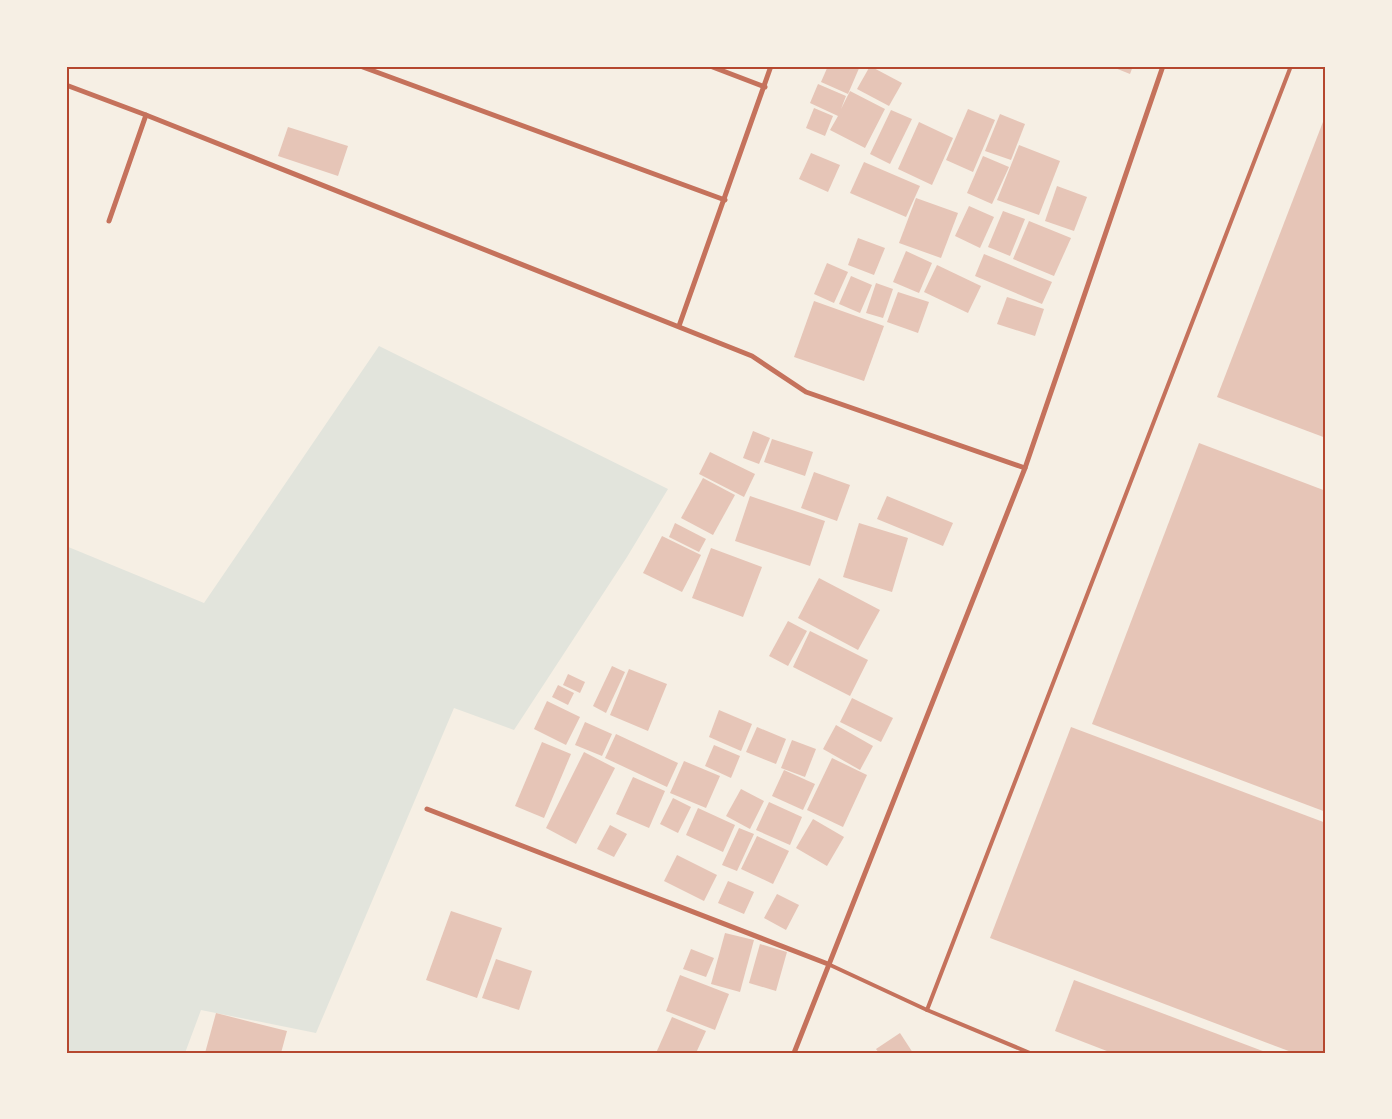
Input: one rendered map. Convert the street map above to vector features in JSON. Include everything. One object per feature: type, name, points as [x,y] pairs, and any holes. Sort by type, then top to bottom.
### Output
[{"type":"street","points":[[360,66],[725,200]]},
{"type":"street","points":[[710,66],[765,87]]},
{"type":"street","points":[[680,326],[771,66]]},
{"type":"street","points":[[794,1053],[1025,468],[1163,66]]},
{"type":"street","points":[[66,85],[680,326],[752,356],[806,392],[1025,468]]},
{"type":"street","points":[[109,221],[146,115]]},
{"type":"street","points":[[427,809],[828,964]]},
{"type":"lane","points":[[927,1010],[1291,66]]},
{"type":"lane","points":[[828,964],[927,1010],[1030,1053]]},
{"type":"shaded area","points":[[379,346],[668,489],[627,557],[514,730],[454,708],[316,1033],[201,1010],[185,1053],[66,1053],[66,546],[204,603]]},
{"type":"building","points":[[828,66],[860,66],[848,94],[821,82]]},
{"type":"building","points":[[870,66],[902,83],[889,106],[857,89]]},
{"type":"building","points":[[1110,66],[1133,66],[1130,74]]},
{"type":"building","points":[[818,84],[846,96],[841,109],[850,91],[885,109],[865,148],[830,130],[838,116],[810,103]]},
{"type":"building","points":[[814,108],[833,116],[825,136],[806,128]]},
{"type":"building","points":[[968,109],[995,120],[973,172],[946,160]]},
{"type":"building","points":[[891,110],[912,119],[890,164],[870,154]]},
{"type":"building","points":[[1000,114],[1025,124],[1011,160],[985,151]]},
{"type":"building","points":[[1326,114],[1326,438],[1217,397]]},
{"type":"building","points":[[919,122],[953,138],[932,185],[898,169]]},
{"type":"building","points":[[288,127],[348,146],[338,176],[278,156]]},
{"type":"building","points":[[1019,145],[1060,161],[1039,215],[997,200]]},
{"type":"building","points":[[811,153],[840,165],[828,192],[799,179]]},
{"type":"building","points":[[983,156],[1009,167],[992,204],[967,193]]},
{"type":"building","points":[[864,162],[920,186],[906,217],[850,193]]},
{"type":"building","points":[[1057,186],[1087,197],[1074,231],[1045,221]]},
{"type":"building","points":[[916,198],[958,213],[941,258],[899,243]]},
{"type":"building","points":[[969,206],[994,217],[980,248],[955,236]]},
{"type":"building","points":[[1003,211],[1025,219],[1010,256],[988,247]]},
{"type":"building","points":[[1029,221],[1071,238],[1054,276],[1013,259]]},
{"type":"building","points":[[858,238],[885,248],[874,275],[848,265]]},
{"type":"building","points":[[906,251],[932,263],[919,293],[893,282]]},
{"type":"building","points":[[984,254],[1052,282],[1042,304],[975,276]]},
{"type":"building","points":[[827,263],[848,272],[834,303],[814,294]]},
{"type":"building","points":[[937,265],[981,286],[968,313],[924,292]]},
{"type":"building","points":[[851,276],[872,285],[860,313],[839,304]]},
{"type":"building","points":[[876,283],[893,289],[883,318],[866,313]]},
{"type":"building","points":[[898,292],[929,302],[918,333],[887,322]]},
{"type":"building","points":[[1007,297],[1044,309],[1035,336],[997,324]]},
{"type":"building","points":[[814,301],[884,326],[864,381],[794,357]]},
{"type":"building","points":[[753,431],[770,438],[759,464],[743,458]]},
{"type":"building","points":[[772,439],[813,452],[805,476],[764,462]]},
{"type":"building","points":[[1199,443],[1326,491],[1326,812],[1092,724]]},
{"type":"building","points":[[710,452],[755,474],[744,497],[699,474]]},
{"type":"building","points":[[814,472],[850,485],[837,521],[801,508]]},
{"type":"building","points":[[703,478],[735,495],[713,535],[681,518]]},
{"type":"building","points":[[750,496],[825,521],[810,566],[735,541]]},
{"type":"building","points":[[887,496],[953,523],[943,546],[877,519]]},
{"type":"building","points":[[675,523],[706,539],[699,552],[669,537]]},
{"type":"building","points":[[859,523],[908,538],[892,592],[843,577]]},
{"type":"building","points":[[662,536],[701,555],[682,592],[643,573]]},
{"type":"building","points":[[711,548],[762,567],[743,617],[692,598]]},
{"type":"building","points":[[819,578],[880,610],[858,650],[798,618]]},
{"type":"building","points":[[788,621],[807,631],[788,666],[769,656]]},
{"type":"building","points":[[810,631],[868,660],[850,696],[793,667]]},
{"type":"building","points":[[612,666],[625,672],[606,713],[593,706]]},
{"type":"building","points":[[629,669],[667,684],[648,731],[610,715]]},
{"type":"building","points":[[568,674],[585,682],[580,693],[563,685]]},
{"type":"building","points":[[558,685],[574,693],[568,705],[552,697]]},
{"type":"building","points":[[852,698],[893,718],[881,742],[840,722]]},
{"type":"building","points":[[547,701],[580,717],[566,745],[534,729]]},
{"type":"building","points":[[719,710],[752,724],[741,751],[709,737]]},
{"type":"building","points":[[585,722],[612,734],[602,756],[575,745]]},
{"type":"building","points":[[836,725],[873,746],[860,770],[823,749]]},
{"type":"building","points":[[757,727],[786,739],[776,764],[746,752]]},
{"type":"building","points":[[1071,727],[1326,823],[1326,1053],[1294,1053],[990,938]]},
{"type":"building","points":[[616,734],[678,763],[667,787],[605,758]]},
{"type":"building","points":[[792,740],[816,749],[805,777],[781,768]]},
{"type":"building","points":[[542,742],[571,754],[544,818],[515,806]]},
{"type":"building","points":[[714,745],[740,756],[731,778],[705,766]]},
{"type":"building","points":[[584,752],[615,768],[576,844],[546,828]]},
{"type":"building","points":[[832,758],[867,775],[843,827],[807,810]]},
{"type":"building","points":[[684,761],[720,776],[706,808],[670,793]]},
{"type":"building","points":[[784,770],[815,784],[803,810],[772,796]]},
{"type":"building","points":[[633,777],[665,791],[649,828],[616,814]]},
{"type":"building","points":[[741,789],[764,801],[750,829],[726,816]]},
{"type":"building","points":[[673,798],[691,807],[678,833],[660,824]]},
{"type":"building","points":[[769,802],[802,817],[790,845],[756,830]]},
{"type":"building","points":[[698,808],[735,825],[723,852],[686,835]]},
{"type":"building","points":[[813,819],[844,837],[827,866],[796,848]]},
{"type":"building","points":[[610,825],[627,834],[614,857],[597,849]]},
{"type":"building","points":[[739,828],[754,834],[737,871],[722,865]]},
{"type":"building","points":[[757,836],[789,851],[773,884],[741,869]]},
{"type":"building","points":[[677,855],[717,875],[704,901],[664,881]]},
{"type":"building","points":[[728,881],[754,892],[744,914],[718,903]]},
{"type":"building","points":[[777,894],[799,905],[786,930],[764,918]]},
{"type":"building","points":[[451,911],[502,928],[477,998],[426,980]]},
{"type":"building","points":[[725,933],[754,940],[740,992],[711,984]]},
{"type":"building","points":[[760,944],[787,952],[776,991],[749,983]]},
{"type":"building","points":[[691,949],[714,958],[706,977],[683,969]]},
{"type":"building","points":[[496,959],[532,971],[519,1010],[482,998]]},
{"type":"building","points":[[680,975],[729,994],[715,1030],[666,1011]]},
{"type":"building","points":[[1074,980],[1268,1053],[1112,1053],[1055,1031]]},
{"type":"building","points":[[216,1013],[287,1031],[281,1053],[205,1053]]},
{"type":"building","points":[[672,1017],[706,1031],[696,1053],[656,1053]]},
{"type":"building","points":[[900,1033],[913,1053],[879,1053],[876,1049]]}]
